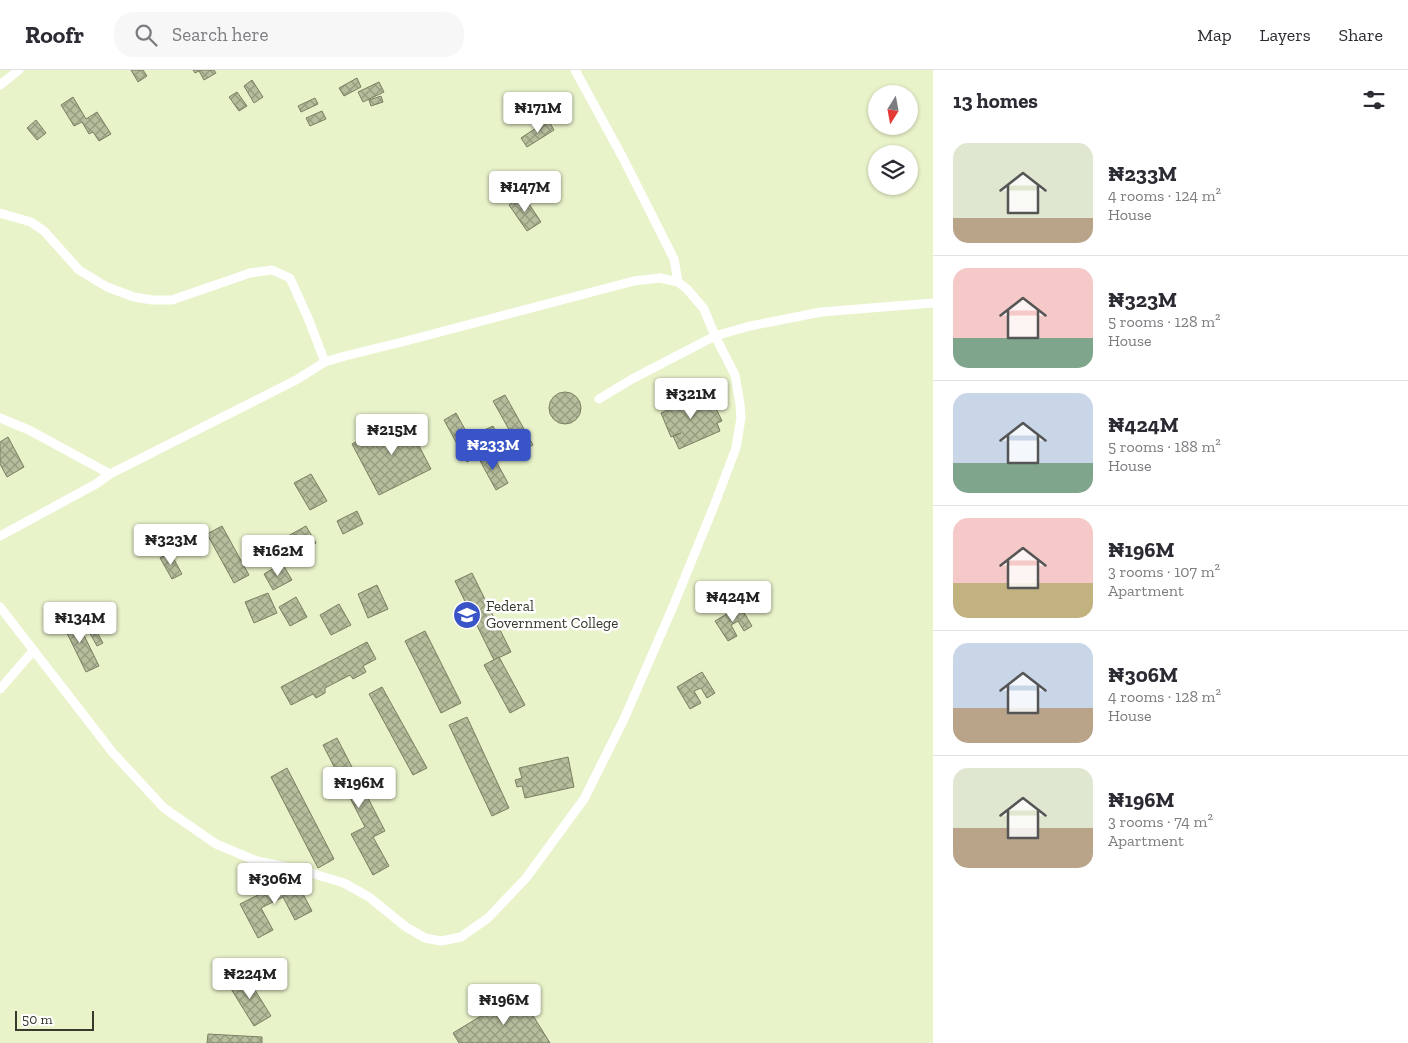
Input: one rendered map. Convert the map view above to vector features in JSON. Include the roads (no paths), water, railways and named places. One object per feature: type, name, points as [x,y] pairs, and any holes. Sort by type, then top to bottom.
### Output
[{"type":"street","points":[[0,84],[19,70]]},
{"type":"street","points":[[575,70],[623,158],[674,259],[678,282]]},
{"type":"street","points":[[0,213],[31,222],[44,231],[79,270],[107,287],[134,297],[152,300],[172,300],[250,273],[272,270],[290,278],[325,362]]},
{"type":"street","points":[[0,536],[96,484],[110,474],[296,380],[325,362],[634,281],[660,278],[678,282],[688,289],[704,309],[715,336],[735,375],[741,418],[736,448],[672,609],[624,719],[584,799],[526,878],[488,918],[461,937],[441,941],[425,938],[406,928],[369,897],[344,883],[301,870],[257,861],[216,844],[164,808],[113,753],[0,607]]},
{"type":"street","points":[[599,398],[715,336],[750,326],[821,312],[933,303]]},
{"type":"street","points":[[0,418],[29,430],[110,474]]},
{"type":"street","points":[[0,689],[33,651]]},
{"type":"place","name":"Federal Government College","points":[[467,615]]}]
